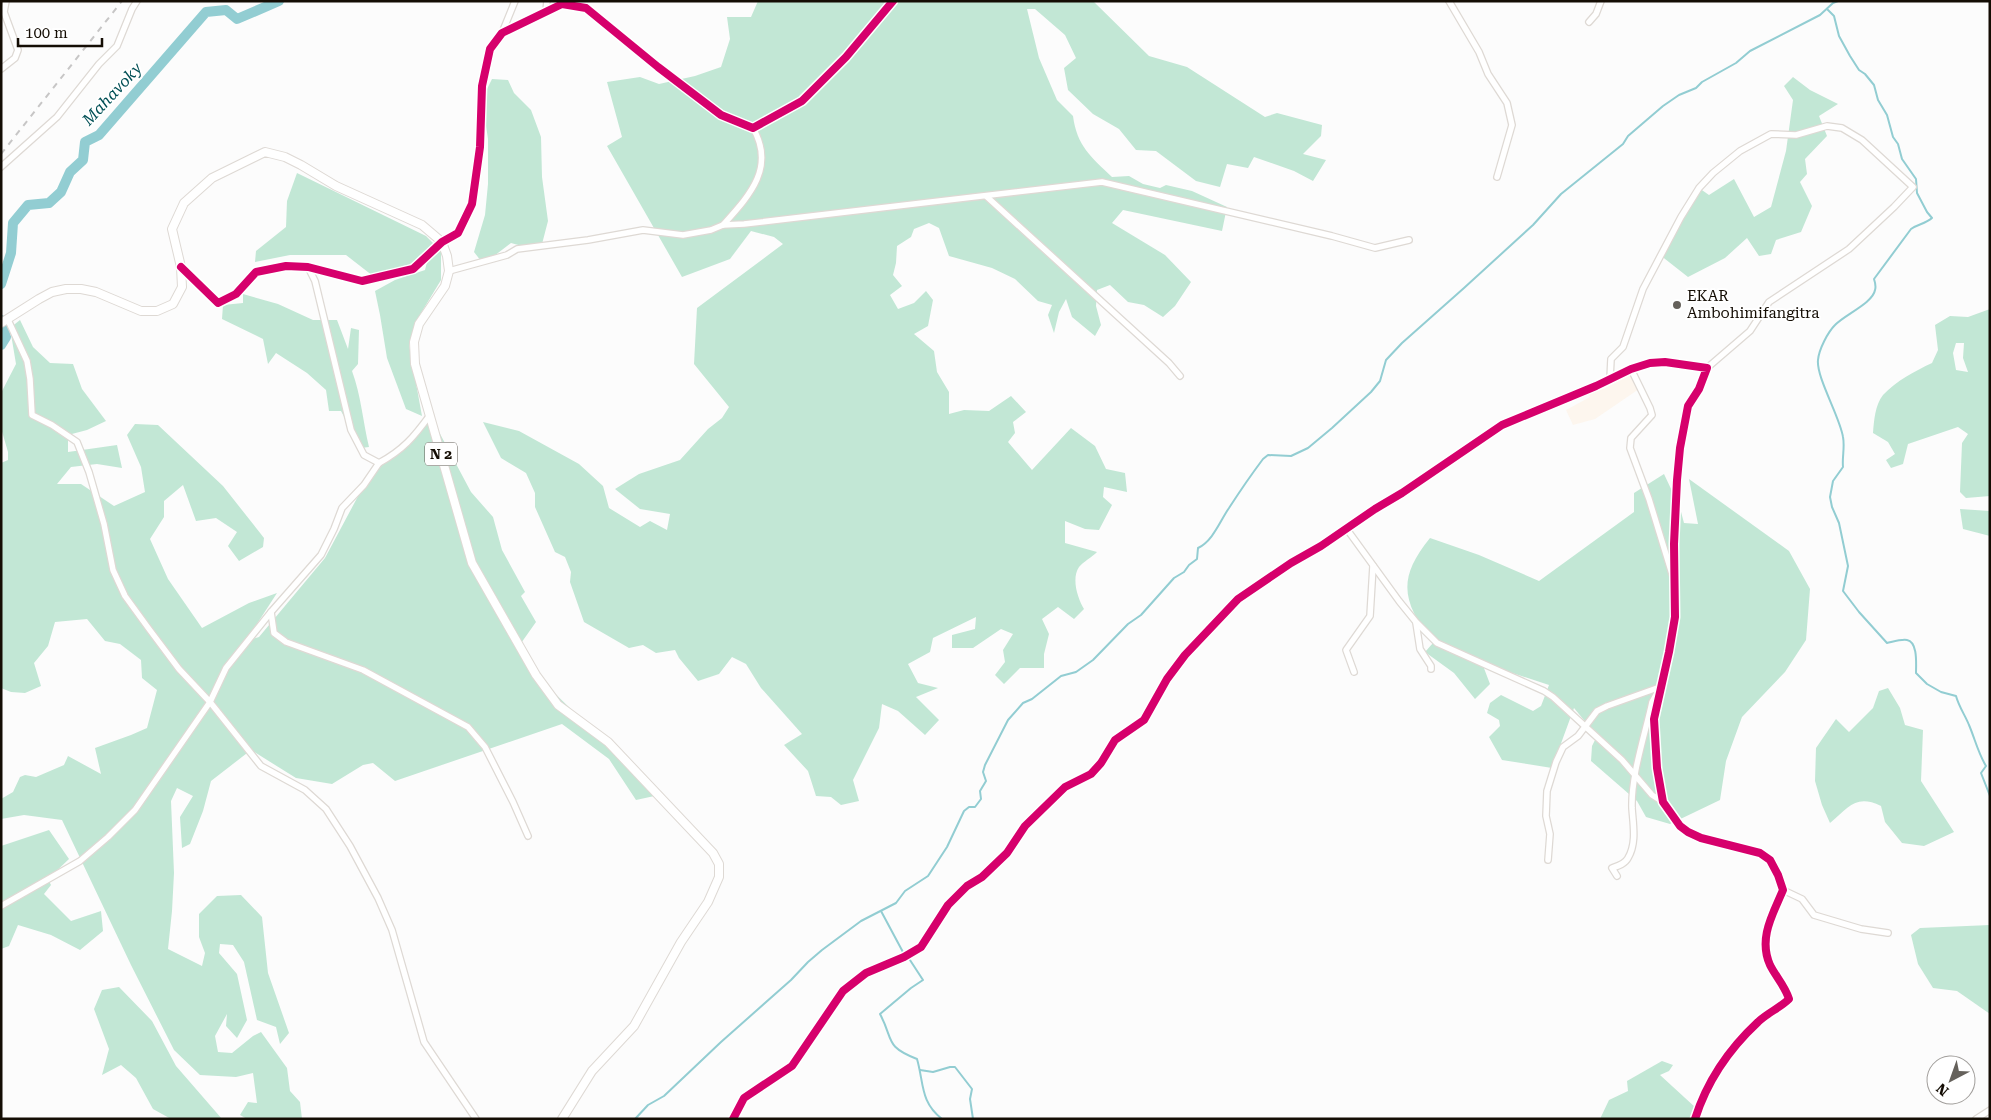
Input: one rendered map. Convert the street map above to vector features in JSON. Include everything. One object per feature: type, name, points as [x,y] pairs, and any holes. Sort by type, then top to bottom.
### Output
[{"type":"main road","points":[[5,322],[39,299],[52,292],[66,289],[96,292],[125,306],[141,311],[157,311],[173,304],[182,287],[181,267],[172,229],[184,202],[212,178],[265,152],[302,164],[336,186],[422,225],[442,242],[447,256],[449,271]]},
{"type":"main road","name":"N 2","points":[[449,271],[445,286],[419,324],[414,342],[415,364],[472,562],[536,674],[558,705],[608,742],[713,853],[719,864],[719,877],[708,902],[681,942],[634,1026],[592,1071],[562,1119]]},
{"type":"street","points":[[1,69],[15,58],[18,50],[4,12],[6,1]]},
{"type":"street","points":[[1,167],[57,117],[99,64],[117,46],[137,1]]},
{"type":"street","points":[[181,267],[218,303],[236,294],[256,272],[286,266],[308,267],[362,281],[413,269],[442,242],[458,233],[472,204],[480,147],[482,86],[490,49],[502,33],[515,1]]},
{"type":"street","points":[[546,11],[547,1]]},
{"type":"street","points":[[753,128],[802,101],[846,57],[893,1]]},
{"type":"street","points":[[1449,1],[1479,52],[1488,74],[1507,103],[1512,125],[1497,177]]},
{"type":"street","points":[[1589,22],[1596,14],[1601,1]]},
{"type":"street","points":[[502,33],[562,4],[586,8],[658,67],[721,115],[753,128],[760,139],[763,162],[751,194],[723,225]]},
{"type":"street","points":[[1610,379],[1611,359],[1622,347],[1644,289],[1660,256],[1699,188],[1713,173],[1740,151],[1771,134],[1796,135],[1827,126],[1842,128],[1857,136],[1913,187],[1849,249],[1769,302],[1750,331],[1708,368],[1688,406],[1680,448],[1676,493],[1675,617],[1668,659],[1654,719],[1657,768],[1663,802]]},
{"type":"street","points":[[449,271],[507,255],[517,248],[588,240],[643,230],[682,235],[711,230],[723,225],[1102,182],[1332,236],[1375,248],[1409,240]]},
{"type":"street","points":[[986,196],[1163,357],[1180,376]]},
{"type":"street","points":[[308,267],[315,281],[351,430],[364,455],[379,463]]},
{"type":"street","points":[[5,322],[27,361],[32,415],[52,425],[77,442],[89,472],[104,524],[113,570],[125,596],[179,669],[210,702],[261,766],[305,790],[326,808],[378,898],[392,930],[424,1042],[476,1119]]},
{"type":"street","points":[[733,1119],[744,1098],[792,1066],[843,991],[866,973],[906,956],[921,947],[948,905],[967,886],[982,877],[1007,853],[1025,826],[1065,787],[1091,774],[1101,763],[1116,740],[1144,720],[1167,679],[1185,655],[1238,599],[1402,493],[1502,425],[1570,398],[1631,369],[1650,363],[1665,362],[1708,368]]},
{"type":"street","points":[[1631,369],[1652,415],[1631,438],[1630,448],[1649,499],[1674,581]]},
{"type":"street","points":[[1,906],[80,861],[135,810],[210,702],[226,668],[271,612],[321,555],[342,508],[364,485],[379,463],[396,454],[414,438],[430,415]]},
{"type":"street","points":[[1346,528],[1416,622],[1437,643],[1544,691],[1585,725],[1636,775],[1652,795],[1663,802],[1680,826],[1688,832],[1701,838],[1760,854],[1770,860],[1778,875],[1782,890],[1770,916],[1766,948],[1769,963],[1786,989],[1789,999],[1782,1006],[1768,1013],[1756,1023],[1721,1063],[1695,1119]]},
{"type":"street","points":[[1354,672],[1346,650],[1370,616],[1373,566]]},
{"type":"street","points":[[271,612],[274,633],[286,642],[363,670],[468,727],[485,747],[514,802],[528,836]]},
{"type":"street","points":[[1416,622],[1420,649],[1431,669]]},
{"type":"street","points":[[1548,860],[1550,834],[1546,816],[1547,791],[1563,746],[1578,736],[1597,711],[1660,687]]},
{"type":"street","points":[[1617,876],[1612,868],[1623,863],[1629,857],[1634,838],[1632,806],[1636,775],[1652,702],[1660,687]]},
{"type":"street","points":[[1782,890],[1802,899],[1814,915],[1861,930],[1888,933]]},
{"type":"street","points":[[1976,1119],[1990,1110]]},
{"type":"shaded area","points":[[1630,374],[1639,389],[1595,419],[1573,425],[1566,410],[1590,397],[1589,394],[1602,387],[1604,389]]},
{"type":"green space","points":[[758,1],[1093,1],[1149,56],[1187,67],[1265,117],[1277,113],[1322,125],[1321,136],[1303,154],[1326,160],[1313,181],[1294,171],[1254,157],[1248,168],[1227,164],[1220,187],[1196,181],[1156,151],[1136,150],[1119,129],[1093,114],[1068,90],[1064,68],[1076,58],[1065,35],[1035,9],[1027,9],[1039,58],[1057,100],[1073,116],[1078,135],[1091,157],[1112,177],[1129,176],[1143,184],[1160,188],[1166,185],[1192,191],[1227,207],[1222,231],[1123,210],[1112,223],[1165,255],[1191,282],[1175,306],[1163,317],[1144,305],[1128,302],[1110,285],[1097,290],[1096,306],[1101,325],[1095,336],[1072,317],[1066,299],[1059,312],[1054,333],[1048,315],[1052,305],[1038,301],[1015,279],[992,268],[949,256],[939,228],[929,223],[914,229],[911,237],[897,246],[893,275],[902,286],[890,295],[898,309],[914,303],[926,291],[933,300],[928,326],[914,334],[934,351],[937,372],[949,392],[949,414],[964,410],[989,411],[1011,396],[1026,412],[1013,422],[1015,433],[1008,442],[1032,470],[1071,428],[1095,446],[1106,469],[1125,473],[1127,492],[1104,487],[1103,497],[1112,505],[1099,530],[1085,529],[1065,521],[1065,543],[1097,552],[1079,567],[1077,572],[1076,589],[1084,609],[1074,619],[1058,607],[1042,619],[1049,634],[1044,654],[1044,668],[1020,668],[1004,684],[995,675],[1005,662],[1003,650],[1013,634],[1001,629],[973,648],[952,648],[952,635],[975,629],[976,617],[933,638],[930,652],[908,664],[918,683],[938,688],[916,697],[939,720],[925,735],[898,711],[882,704],[879,728],[853,780],[859,801],[841,805],[831,797],[816,796],[808,771],[784,745],[802,734],[761,688],[746,664],[732,657],[719,674],[698,681],[679,658],[675,650],[656,653],[643,645],[629,648],[584,622],[570,582],[571,572],[565,557],[555,552],[535,507],[535,493],[526,473],[501,458],[483,422],[519,431],[579,464],[603,486],[609,508],[640,527],[650,521],[667,530],[670,514],[640,509],[615,489],[639,474],[680,460],[708,429],[722,418],[729,407],[694,364],[697,308],[783,244],[774,237],[751,231],[730,259],[682,277],[607,146],[622,137],[607,82],[640,77],[659,84],[695,76],[721,67],[730,39],[727,17],[751,17]]},
{"type":"green space","points":[[1793,77],[1810,90],[1838,104],[1819,116],[1827,136],[1805,159],[1807,174],[1800,182],[1812,206],[1801,232],[1776,240],[1771,254],[1759,256],[1747,238],[1725,258],[1688,277],[1660,255],[1699,188],[1709,195],[1734,179],[1754,217],[1771,207],[1786,151],[1793,100],[1784,86]]},
{"type":"green space","points":[[492,79],[508,80],[514,93],[531,110],[541,137],[542,177],[548,221],[542,244],[522,246],[511,243],[494,256],[481,261],[474,252],[485,215],[488,184],[488,139],[482,99]]},
{"type":"green space","points":[[297,173],[426,236],[441,251],[441,280],[415,323],[409,345],[422,416],[406,409],[387,358],[375,291],[395,280],[425,270],[428,258],[373,276],[346,255],[290,255],[255,262],[256,251],[286,227],[287,201]]},
{"type":"green space","points":[[243,294],[278,304],[313,320],[337,320],[348,349],[351,328],[359,330],[358,364],[352,371],[360,399],[369,447],[361,448],[341,411],[329,411],[326,390],[307,373],[276,353],[268,364],[263,339],[222,319],[223,305],[243,303]]},
{"type":"green space","points":[[1990,309],[1990,496],[1966,498],[1960,492],[1962,443],[1968,434],[1958,427],[1908,444],[1903,464],[1891,468],[1886,460],[1895,454],[1888,442],[1873,433],[1874,418],[1883,395],[1912,373],[1932,363],[1938,350],[1935,325],[1950,316],[1968,317]],"holes":[[[1956,343],[1964,343],[1963,358],[1968,372],[1956,370],[1953,353]]]},
{"type":"green space","points":[[20,320],[33,347],[50,363],[73,364],[82,389],[106,421],[87,430],[68,435],[68,452],[117,445],[122,468],[97,464],[71,467],[57,484],[81,484],[114,506],[145,492],[141,467],[127,435],[135,424],[158,425],[223,486],[264,538],[263,547],[239,561],[228,546],[237,532],[216,518],[196,521],[183,485],[164,501],[164,517],[150,539],[168,579],[202,628],[249,603],[277,593],[246,641],[259,637],[325,558],[364,485],[379,463],[414,438],[430,415],[471,492],[493,517],[502,550],[525,592],[521,596],[536,622],[519,646],[536,675],[659,795],[636,800],[609,759],[562,724],[395,781],[373,763],[363,765],[332,784],[296,778],[251,750],[211,781],[203,811],[190,844],[182,848],[180,817],[193,796],[177,788],[171,801],[174,873],[168,949],[202,966],[205,953],[199,937],[199,914],[217,896],[241,895],[262,917],[268,973],[289,1033],[280,1044],[276,1027],[257,1020],[244,962],[233,945],[220,944],[219,953],[237,974],[247,1020],[237,1038],[226,1026],[227,1014],[215,1036],[218,1052],[232,1053],[261,1032],[287,1068],[290,1091],[300,1102],[302,1119],[247,1119],[240,1115],[248,1102],[257,1103],[253,1073],[236,1077],[200,1075],[174,1050],[62,820],[24,815],[1,819],[1,799],[13,792],[20,777],[25,775],[36,777],[64,765],[68,756],[101,774],[95,748],[147,728],[157,690],[142,678],[141,660],[120,644],[105,641],[87,619],[55,622],[48,646],[34,663],[41,686],[25,693],[11,692],[1,688],[1,463],[8,460],[8,452],[1,428],[1,393],[16,364],[10,328]]},
{"type":"green space","points":[[1664,474],[1680,508],[1684,523],[1698,524],[1689,479],[1789,551],[1810,589],[1806,640],[1785,672],[1742,717],[1726,761],[1720,800],[1670,824],[1646,817],[1637,801],[1591,761],[1592,746],[1597,736],[1574,708],[1552,768],[1502,760],[1489,737],[1500,726],[1499,720],[1487,713],[1490,703],[1501,695],[1533,711],[1541,706],[1549,685],[1482,663],[1490,684],[1475,699],[1454,673],[1425,652],[1433,643],[1415,615],[1408,591],[1408,579],[1412,566],[1430,538],[1479,555],[1539,581],[1634,512],[1634,493]]},
{"type":"green space","points":[[1960,509],[1990,511],[1990,536],[1963,529]]},
{"type":"green space","points":[[1888,688],[1900,708],[1905,725],[1923,730],[1921,781],[1954,832],[1924,846],[1902,843],[1885,822],[1881,806],[1865,801],[1848,807],[1830,823],[1815,781],[1816,748],[1836,719],[1849,732],[1873,708],[1879,691]]},
{"type":"green space","points":[[49,830],[69,859],[48,879],[51,885],[44,894],[71,921],[101,911],[103,931],[80,950],[51,935],[18,925],[9,946],[1,949],[1,846]]},
{"type":"green space","points":[[1990,925],[1990,1014],[1957,991],[1933,988],[1918,964],[1911,935],[1920,928]]},
{"type":"green space","points":[[119,987],[152,1021],[176,1066],[222,1119],[171,1119],[153,1109],[136,1078],[121,1065],[102,1075],[109,1049],[94,1009],[102,990]]},
{"type":"green space","points":[[1662,1061],[1673,1065],[1669,1071],[1660,1075],[1696,1108],[1692,1119],[1600,1119],[1609,1100],[1628,1091],[1627,1081]]},
{"type":"waterway","name":"Mahavoky","points":[[1,284],[11,253],[13,223],[28,205],[49,203],[61,192],[70,172],[83,160],[85,142],[99,135],[206,12],[226,10],[237,19],[279,1]]},
{"type":"waterway","points":[[635,1119],[648,1105],[664,1096],[822,950],[861,921],[896,903],[905,891],[928,876],[947,847],[964,811],[969,807],[975,807],[981,799],[980,791],[986,781],[983,772],[985,765],[1008,720],[1023,703],[1032,699],[1061,676],[1076,672],[1093,660],[1128,624],[1141,615],[1174,578],[1184,572],[1197,559],[1198,548],[1212,536],[1237,495],[1263,459],[1268,455],[1291,456],[1308,448],[1332,428],[1371,392],[1380,381],[1386,360],[1402,343],[1533,225],[1561,194],[1623,144],[1628,136],[1663,106],[1736,63],[1750,51],[1820,15],[1838,1]]},
{"type":"waterway","points":[[1827,9],[1834,16],[1839,36],[1850,56],[1859,70],[1874,85],[1878,100],[1887,115],[1902,159],[1916,179],[1917,193],[1932,218],[1911,229],[1874,279],[1875,290],[1873,295],[1835,325],[1824,341],[1820,351],[1818,367],[1824,387],[1838,419],[1844,441],[1843,467],[1833,481],[1830,497],[1839,523],[1848,566],[1843,591],[1887,643],[1902,640],[1911,642],[1916,654],[1916,673],[1927,684],[1941,692],[1956,696],[1986,766],[1981,773],[1990,796]]},
{"type":"waterway","name":"Mahavoky","points":[[1,320],[6,337],[1,345]]},
{"type":"waterway","points":[[881,911],[904,954]]},
{"type":"waterway","points":[[908,957],[923,980],[880,1014],[894,1046],[917,1059],[926,1099],[935,1113],[942,1119]]},
{"type":"waterway","points":[[920,1070],[933,1072],[955,1067],[972,1089],[970,1099],[973,1119]]},
{"type":"railway","points":[[1,154],[122,1]]},
{"type":"cycle path","points":[[181,267],[218,303],[236,294],[256,272],[286,266],[308,267],[362,281],[413,269],[442,242],[458,233],[472,204],[480,147],[482,86],[490,49],[502,33],[562,4],[586,8],[658,67],[721,115],[753,128],[802,101],[846,57],[893,1]]},
{"type":"cycle path","points":[[733,1119],[744,1098],[792,1066],[843,991],[866,973],[904,957],[921,947],[948,905],[967,886],[982,877],[1007,853],[1025,826],[1065,787],[1091,774],[1101,763],[1115,740],[1144,720],[1167,679],[1185,655],[1238,599],[1402,493],[1502,425],[1596,386],[1631,369],[1650,363],[1665,362],[1707,368],[1699,389],[1688,406],[1680,448],[1674,544],[1675,617],[1654,719],[1657,768],[1663,802],[1680,826],[1688,832],[1701,838],[1760,853],[1770,860],[1783,890],[1768,926],[1766,936],[1767,955],[1770,965],[1789,999],[1747,1032],[1728,1055],[1706,1092],[1695,1119]]},
{"type":"place","name":"EKAR Ambohimifangitra","points":[[1677,305]]}]
